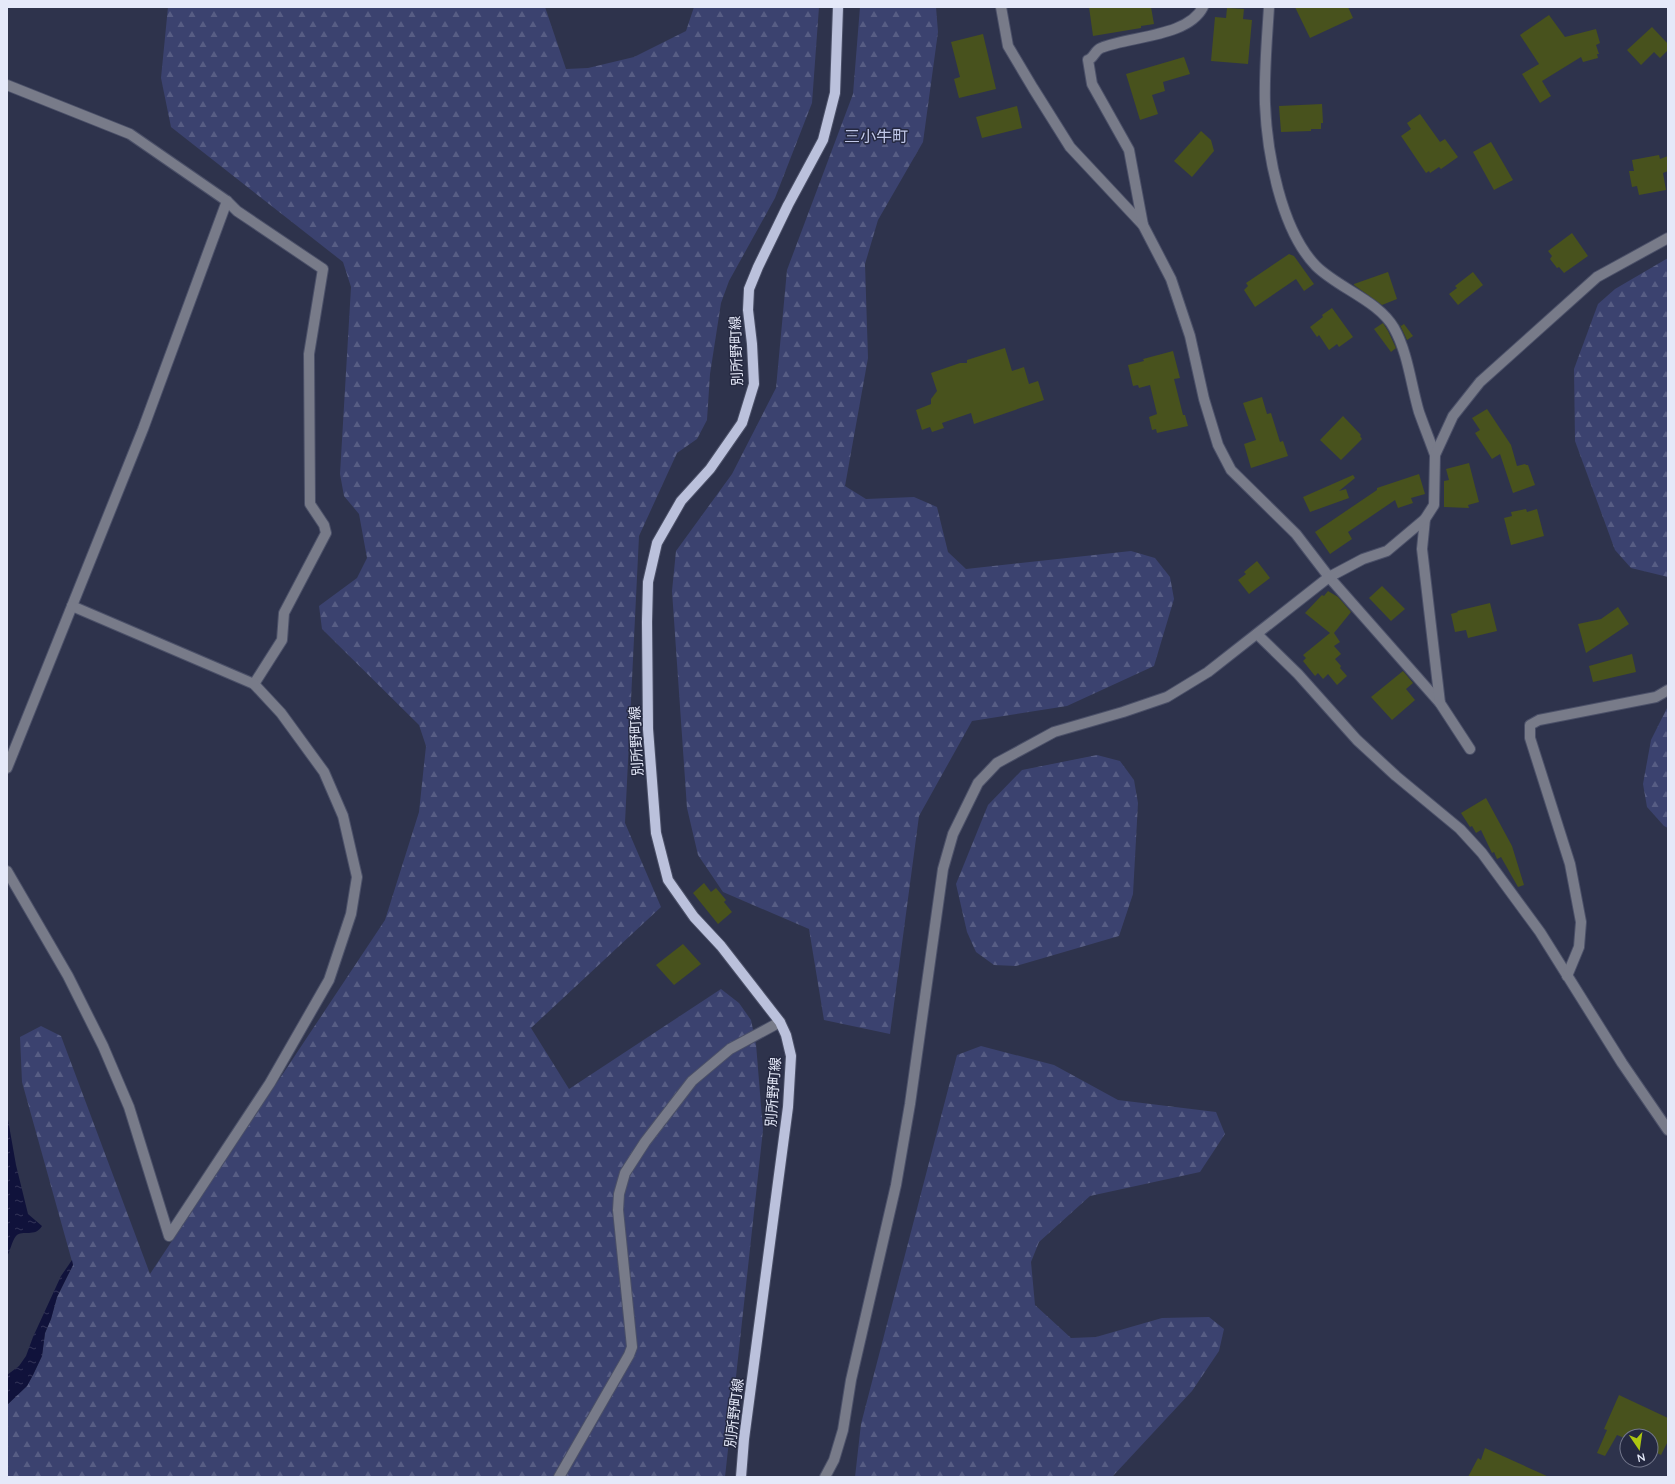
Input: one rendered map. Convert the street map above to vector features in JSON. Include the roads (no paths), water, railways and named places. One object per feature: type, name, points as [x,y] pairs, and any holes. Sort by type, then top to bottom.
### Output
[{"type":"main road","name":"別所野町線","points":[[741,1477],[745,1431],[788,1107],[791,1056],[786,1035],[780,1022],[721,946],[694,917],[668,880],[656,833],[648,729],[646,622],[648,582],[657,543],[681,501],[710,470],[742,423],[754,384],[752,344],[748,310],[749,289],[788,205],[823,140],[835,93],[838,7]]},
{"type":"street","points":[[1001,7],[1008,46],[1033,88],[1070,147],[1143,225],[1171,279],[1190,336],[1204,399],[1218,445],[1231,470],[1296,534],[1329,577],[1440,703],[1470,749]]},
{"type":"street","points":[[1143,225],[1129,150],[1092,84],[1088,60],[1100,48],[1182,26],[1200,13],[1203,7]]},
{"type":"street","points":[[825,1477],[834,1460],[843,1430],[851,1380],[896,1185],[910,1104],[943,869],[953,834],[978,783],[997,763],[1054,732],[1123,712],[1167,697],[1208,672],[1329,577],[1363,559],[1387,551],[1426,519],[1434,505],[1435,455],[1419,412],[1405,355],[1394,328],[1378,309],[1351,292],[1317,266],[1301,246],[1284,212],[1270,151],[1265,104],[1268,7]]},
{"type":"street","points":[[7,85],[130,134],[227,201],[237,211],[323,269],[309,354],[310,504],[324,525],[326,533],[284,613],[282,640],[254,684]]},
{"type":"street","points":[[7,768],[143,429],[227,201]]},
{"type":"street","points":[[1435,455],[1453,416],[1480,382],[1597,277],[1668,238]]},
{"type":"street","points":[[1426,519],[1422,549],[1440,703]]},
{"type":"street","points":[[7,872],[68,976],[103,1046],[129,1107],[169,1236],[270,1083],[329,980],[351,914],[357,877],[343,816],[324,772],[281,713],[254,684],[72,606]]},
{"type":"street","points":[[1257,634],[1298,674],[1357,740],[1396,776],[1460,829],[1482,853],[1540,932],[1566,976],[1622,1063],[1668,1130]]},
{"type":"street","points":[[1566,976],[1579,947],[1581,922],[1570,864],[1530,738],[1530,725],[1539,720],[1656,697],[1668,690]]},
{"type":"street","points":[[559,1477],[630,1355],[632,1347],[618,1210],[619,1194],[625,1173],[645,1142],[692,1081],[730,1049],[780,1022]]},
{"type":"water","points":[[7,1114],[16,1165],[28,1214],[42,1226],[36,1232],[22,1233],[16,1236],[7,1257]]},
{"type":"water","points":[[72,1260],[73,1265],[57,1297],[51,1319],[45,1333],[42,1356],[27,1386],[7,1405],[7,1375],[19,1366],[26,1356],[33,1337],[61,1276]]},
{"type":"district","name":"三小牛町","points":[[876,136]]}]
